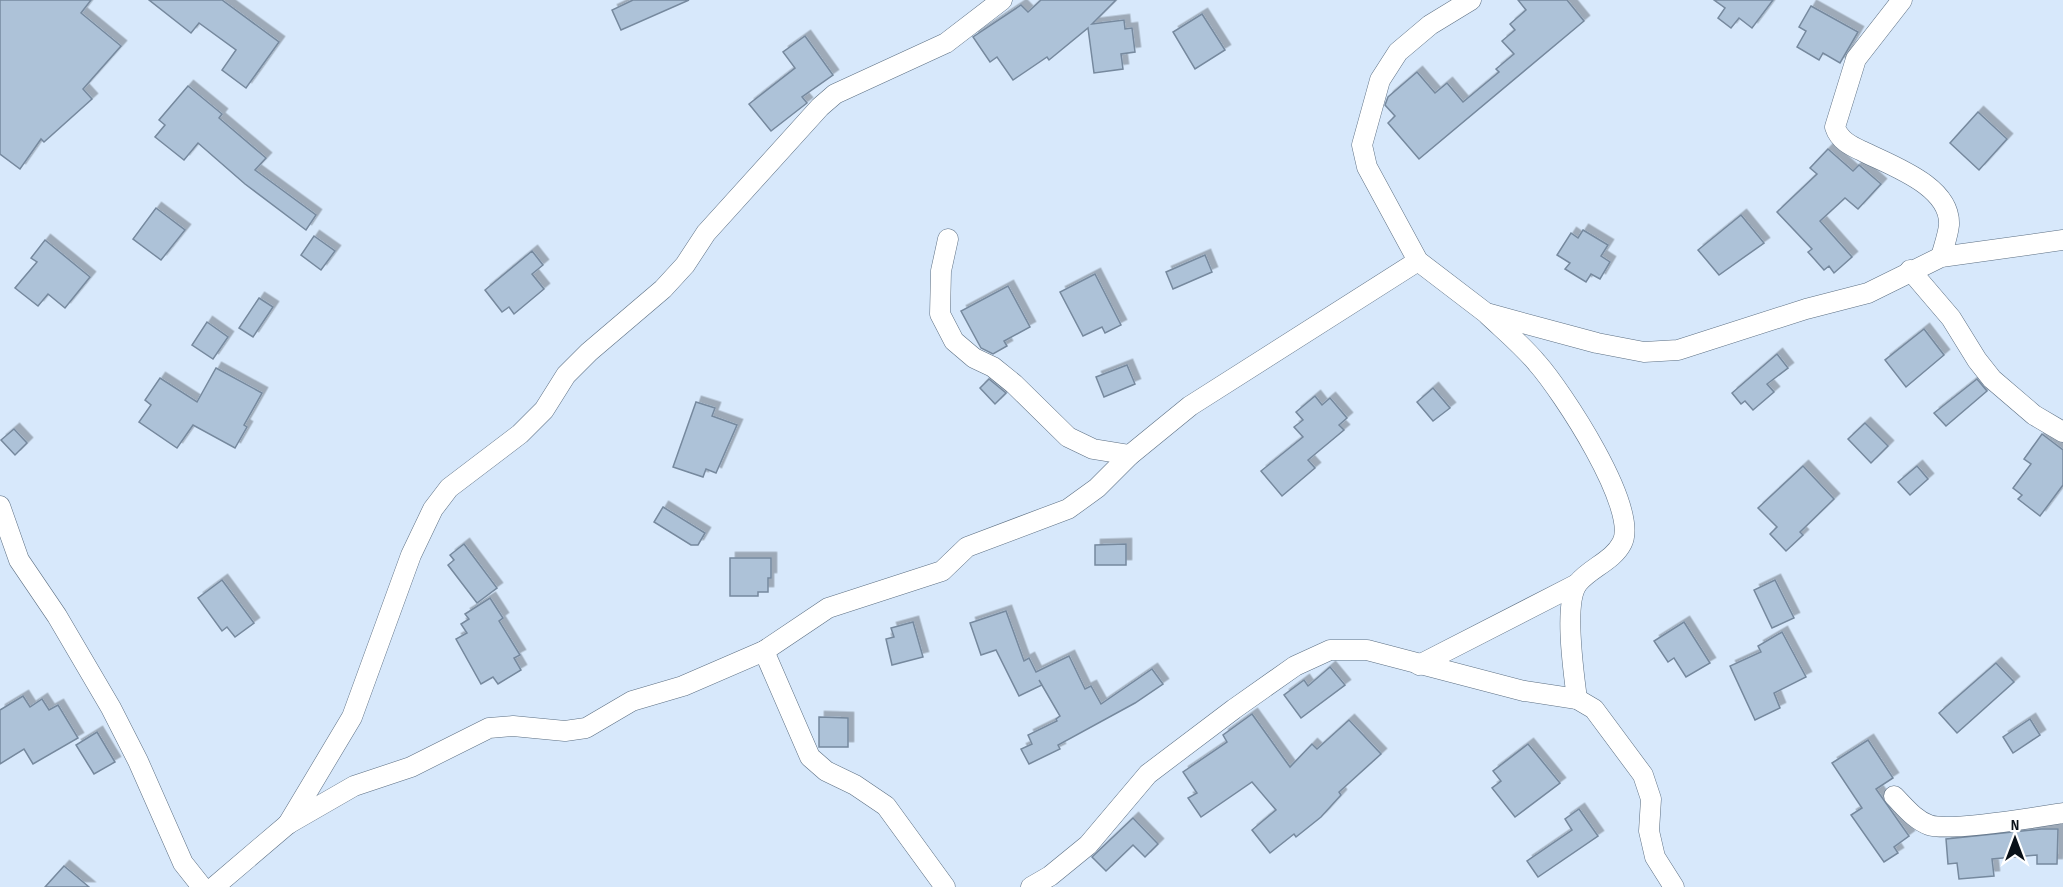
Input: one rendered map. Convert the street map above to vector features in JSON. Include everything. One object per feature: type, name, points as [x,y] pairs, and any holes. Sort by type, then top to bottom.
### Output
[{"type":"street","points":[[288,824],[352,717],[411,555],[433,509],[450,488],[520,434],[544,410],[566,375],[589,352],[663,289],[685,265],[706,233],[835,93],[946,43],[1002,0]]},
{"type":"street","points":[[1419,665],[1577,584],[1622,543],[1626,527],[1622,507],[1609,476],[1557,387],[1536,361],[1486,313],[1418,261],[1367,167],[1362,145],[1380,80],[1398,52],[1431,25],[1471,0]]},
{"type":"street","points":[[1902,0],[1856,59],[1835,128],[1846,142],[1930,187],[1942,198],[1948,213],[1949,226],[1941,256]]},
{"type":"street","points":[[948,239],[940,271],[940,314],[954,341],[974,358],[993,367],[1014,384],[1068,437],[1093,449],[1130,455]]},
{"type":"street","points":[[1486,313],[1635,351],[1678,350],[1796,312],[1868,293],[1941,256],[2018,244],[2063,240]]},
{"type":"street","points":[[214,887],[288,824],[354,786],[411,767],[489,728],[513,726],[565,731],[586,728],[633,701],[683,686],[764,651],[828,608],[936,574],[949,566],[956,555],[967,548],[1068,509],[1098,488],[1130,455],[1190,406],[1418,261]]},
{"type":"street","points":[[1910,270],[1951,318],[1977,360],[1992,379],[2026,410],[2063,432]]},
{"type":"street","points":[[0,506],[19,560],[57,616],[111,708],[183,862],[202,887]]},
{"type":"street","points":[[1577,584],[1570,614],[1577,699]]},
{"type":"street","points":[[1030,887],[1050,876],[1088,845],[1148,774],[1295,666],[1330,650],[1349,649],[1367,650],[1524,691],[1577,699],[1594,709],[1610,727],[1643,775],[1650,800],[1649,831],[1654,857],[1674,887]]},
{"type":"street","points":[[764,651],[810,757],[826,771],[855,785],[885,806],[945,887]]},
{"type":"street","points":[[1894,796],[1914,816],[1931,826],[1967,825],[2063,813]]},
{"type":"building","points":[[0,0],[91,0],[81,13],[121,46],[83,89],[92,99],[44,142],[41,139],[20,169],[0,154]]},
{"type":"building","points":[[149,0],[222,0],[279,42],[246,88],[222,70],[236,50],[199,23],[191,33]]},
{"type":"building","points":[[633,0],[689,0],[621,30],[612,10]]},
{"type":"building","points":[[1041,0],[1116,0],[1092,24],[1124,20],[1125,29],[1132,28],[1135,52],[1121,54],[1123,69],[1094,73],[1088,28],[1049,60],[1047,57],[1013,80],[997,57],[990,62],[973,37],[1021,5],[1028,12]]},
{"type":"building","points":[[1518,0],[1567,0],[1584,21],[1419,159],[1388,123],[1395,116],[1385,105],[1388,97],[1417,72],[1435,93],[1447,83],[1463,102],[1499,72],[1496,69],[1514,54],[1502,41],[1515,30],[1510,24],[1526,10]]},
{"type":"building","points":[[1714,0],[1773,0],[1752,28],[1739,18],[1731,28],[1718,18],[1725,8]]},
{"type":"building","points":[[1811,6],[1858,32],[1840,63],[1823,53],[1819,60],[1797,47],[1806,31],[1799,27]]},
{"type":"building","points":[[1202,14],[1225,50],[1195,69],[1173,32]]},
{"type":"building","points":[[805,36],[833,75],[802,97],[807,103],[771,131],[749,104],[795,68],[783,52]]},
{"type":"building","points":[[188,86],[222,114],[219,118],[266,158],[255,170],[316,215],[306,230],[245,184],[198,143],[184,160],[155,137],[165,125],[159,120]]},
{"type":"building","points":[[1978,112],[2007,139],[1979,170],[1950,143]]},
{"type":"building","points":[[1828,149],[1853,171],[1859,165],[1881,184],[1858,209],[1845,198],[1820,221],[1852,257],[1834,273],[1829,266],[1824,270],[1808,252],[1812,249],[1777,212],[1817,174],[1810,168]]},
{"type":"building","points":[[156,208],[185,230],[161,260],[133,239]]},
{"type":"building","points":[[1741,215],[1764,243],[1719,275],[1698,250]]},
{"type":"building","points":[[1583,230],[1608,245],[1601,256],[1610,262],[1600,279],[1591,274],[1586,282],[1565,269],[1570,263],[1557,255],[1571,233],[1578,238]]},
{"type":"building","points":[[314,236],[335,251],[321,270],[301,255]]},
{"type":"building","points":[[45,240],[90,277],[65,308],[48,294],[38,306],[15,288],[37,262],[31,258]]},
{"type":"building","points":[[532,251],[543,265],[532,274],[544,289],[514,314],[509,307],[502,312],[485,290]]},
{"type":"building","points":[[1205,255],[1212,272],[1173,289],[1166,272]]},
{"type":"building","points":[[1095,274],[1121,325],[1105,333],[1102,327],[1083,336],[1060,292]]},
{"type":"building","points":[[1008,286],[1030,327],[1004,341],[1007,346],[993,354],[981,348],[961,311]]},
{"type":"building","points":[[259,298],[273,307],[253,337],[239,328]]},
{"type":"building","points":[[207,322],[228,337],[213,359],[192,345]]},
{"type":"building","points":[[1924,329],[1944,355],[1906,387],[1885,360]]},
{"type":"building","points":[[1777,354],[1788,368],[1767,384],[1774,392],[1753,410],[1745,401],[1741,404],[1732,393]]},
{"type":"building","points":[[1127,365],[1135,384],[1104,397],[1096,377]]},
{"type":"building","points":[[216,368],[262,393],[244,425],[247,427],[235,448],[193,425],[177,448],[139,422],[151,405],[145,400],[160,378],[197,402]]},
{"type":"building","points":[[989,379],[1006,393],[995,404],[980,388]]},
{"type":"building","points":[[1977,379],[1987,391],[1946,426],[1934,413]]},
{"type":"building","points":[[1433,388],[1450,408],[1433,421],[1417,402]]},
{"type":"building","points":[[1315,396],[1322,405],[1330,398],[1347,418],[1339,425],[1344,430],[1308,460],[1315,468],[1282,496],[1261,471],[1303,437],[1294,427],[1303,420],[1296,412]]},
{"type":"building","points":[[696,402],[715,408],[712,416],[737,425],[716,473],[706,469],[703,477],[673,467]]},
{"type":"building","points":[[1865,423],[1888,446],[1871,463],[1848,439]]},
{"type":"building","points":[[14,429],[27,443],[15,455],[1,440]]},
{"type":"building","points":[[2042,434],[2063,450],[2063,485],[2040,516],[2018,499],[2022,495],[2013,488],[2031,464],[2024,459]]},
{"type":"building","points":[[1803,466],[1834,499],[1800,532],[1803,535],[1786,551],[1770,534],[1777,527],[1758,508]]},
{"type":"building","points":[[1917,466],[1928,479],[1910,495],[1898,482]]},
{"type":"building","points":[[663,507],[705,533],[698,545],[691,545],[654,522]]},
{"type":"building","points":[[464,544],[497,588],[477,603],[448,565],[454,560],[450,555]]},
{"type":"building","points":[[1126,544],[1126,565],[1095,565],[1095,545]]},
{"type":"building","points":[[730,558],[771,558],[768,592],[758,592],[758,596],[730,596]]},
{"type":"building","points":[[222,580],[254,623],[235,637],[227,627],[222,631],[198,598]]},
{"type":"building","points":[[1775,580],[1794,618],[1772,628],[1754,590]]},
{"type":"building","points":[[490,598],[503,618],[499,621],[520,655],[514,658],[521,670],[498,684],[493,677],[481,684],[456,639],[467,633],[461,624],[469,619],[465,614]]},
{"type":"building","points":[[1006,611],[1024,661],[1029,658],[1036,672],[1069,656],[1085,689],[1091,686],[1101,704],[1152,669],[1163,684],[1135,703],[1058,745],[1060,749],[1029,764],[1021,749],[1032,744],[1028,735],[1057,721],[1056,719],[1060,716],[1042,685],[1019,696],[996,650],[981,655],[970,623]]},
{"type":"building","points":[[913,622],[923,657],[892,665],[886,639],[894,637],[891,628]]},
{"type":"building","points":[[1684,622],[1710,663],[1686,677],[1674,658],[1668,662],[1654,641]]},
{"type":"building","points":[[1782,632],[1806,677],[1774,693],[1780,708],[1755,720],[1730,666],[1761,652],[1758,646]]},
{"type":"building","points":[[1996,663],[2014,682],[1957,733],[1939,713]]},
{"type":"building","points":[[1330,667],[1345,685],[1301,718],[1284,695],[1304,680],[1308,686]]},
{"type":"building","points":[[23,696],[30,707],[42,699],[49,710],[58,705],[78,738],[33,764],[24,749],[0,764],[0,710]]},
{"type":"building","points":[[1252,714],[1290,767],[1312,744],[1317,749],[1349,720],[1381,754],[1339,792],[1341,795],[1321,817],[1296,837],[1294,834],[1270,853],[1252,830],[1276,810],[1252,782],[1201,817],[1188,798],[1197,793],[1183,772],[1227,742],[1223,735]]},
{"type":"building","points":[[819,717],[848,718],[848,747],[819,747]]},
{"type":"building","points":[[2030,719],[2040,735],[2013,753],[2003,737]]},
{"type":"building","points":[[97,732],[115,762],[94,774],[76,745]]},
{"type":"building","points":[[1868,740],[1893,778],[1876,789],[1909,836],[1894,847],[1898,853],[1884,862],[1851,815],[1862,808],[1832,763]]},
{"type":"building","points":[[1528,744],[1560,783],[1515,817],[1492,788],[1501,781],[1493,771]]},
{"type":"building","points":[[1579,809],[1598,836],[1538,877],[1527,861],[1572,830],[1565,819]]},
{"type":"building","points":[[1133,818],[1158,844],[1145,857],[1133,845],[1106,871],[1092,857]]},
{"type":"building","points":[[2058,829],[2057,864],[2037,864],[2037,855],[1992,859],[1994,876],[1959,879],[1957,863],[1948,864],[1946,839]]},
{"type":"building","points":[[64,866],[89,887],[45,887]]}]
